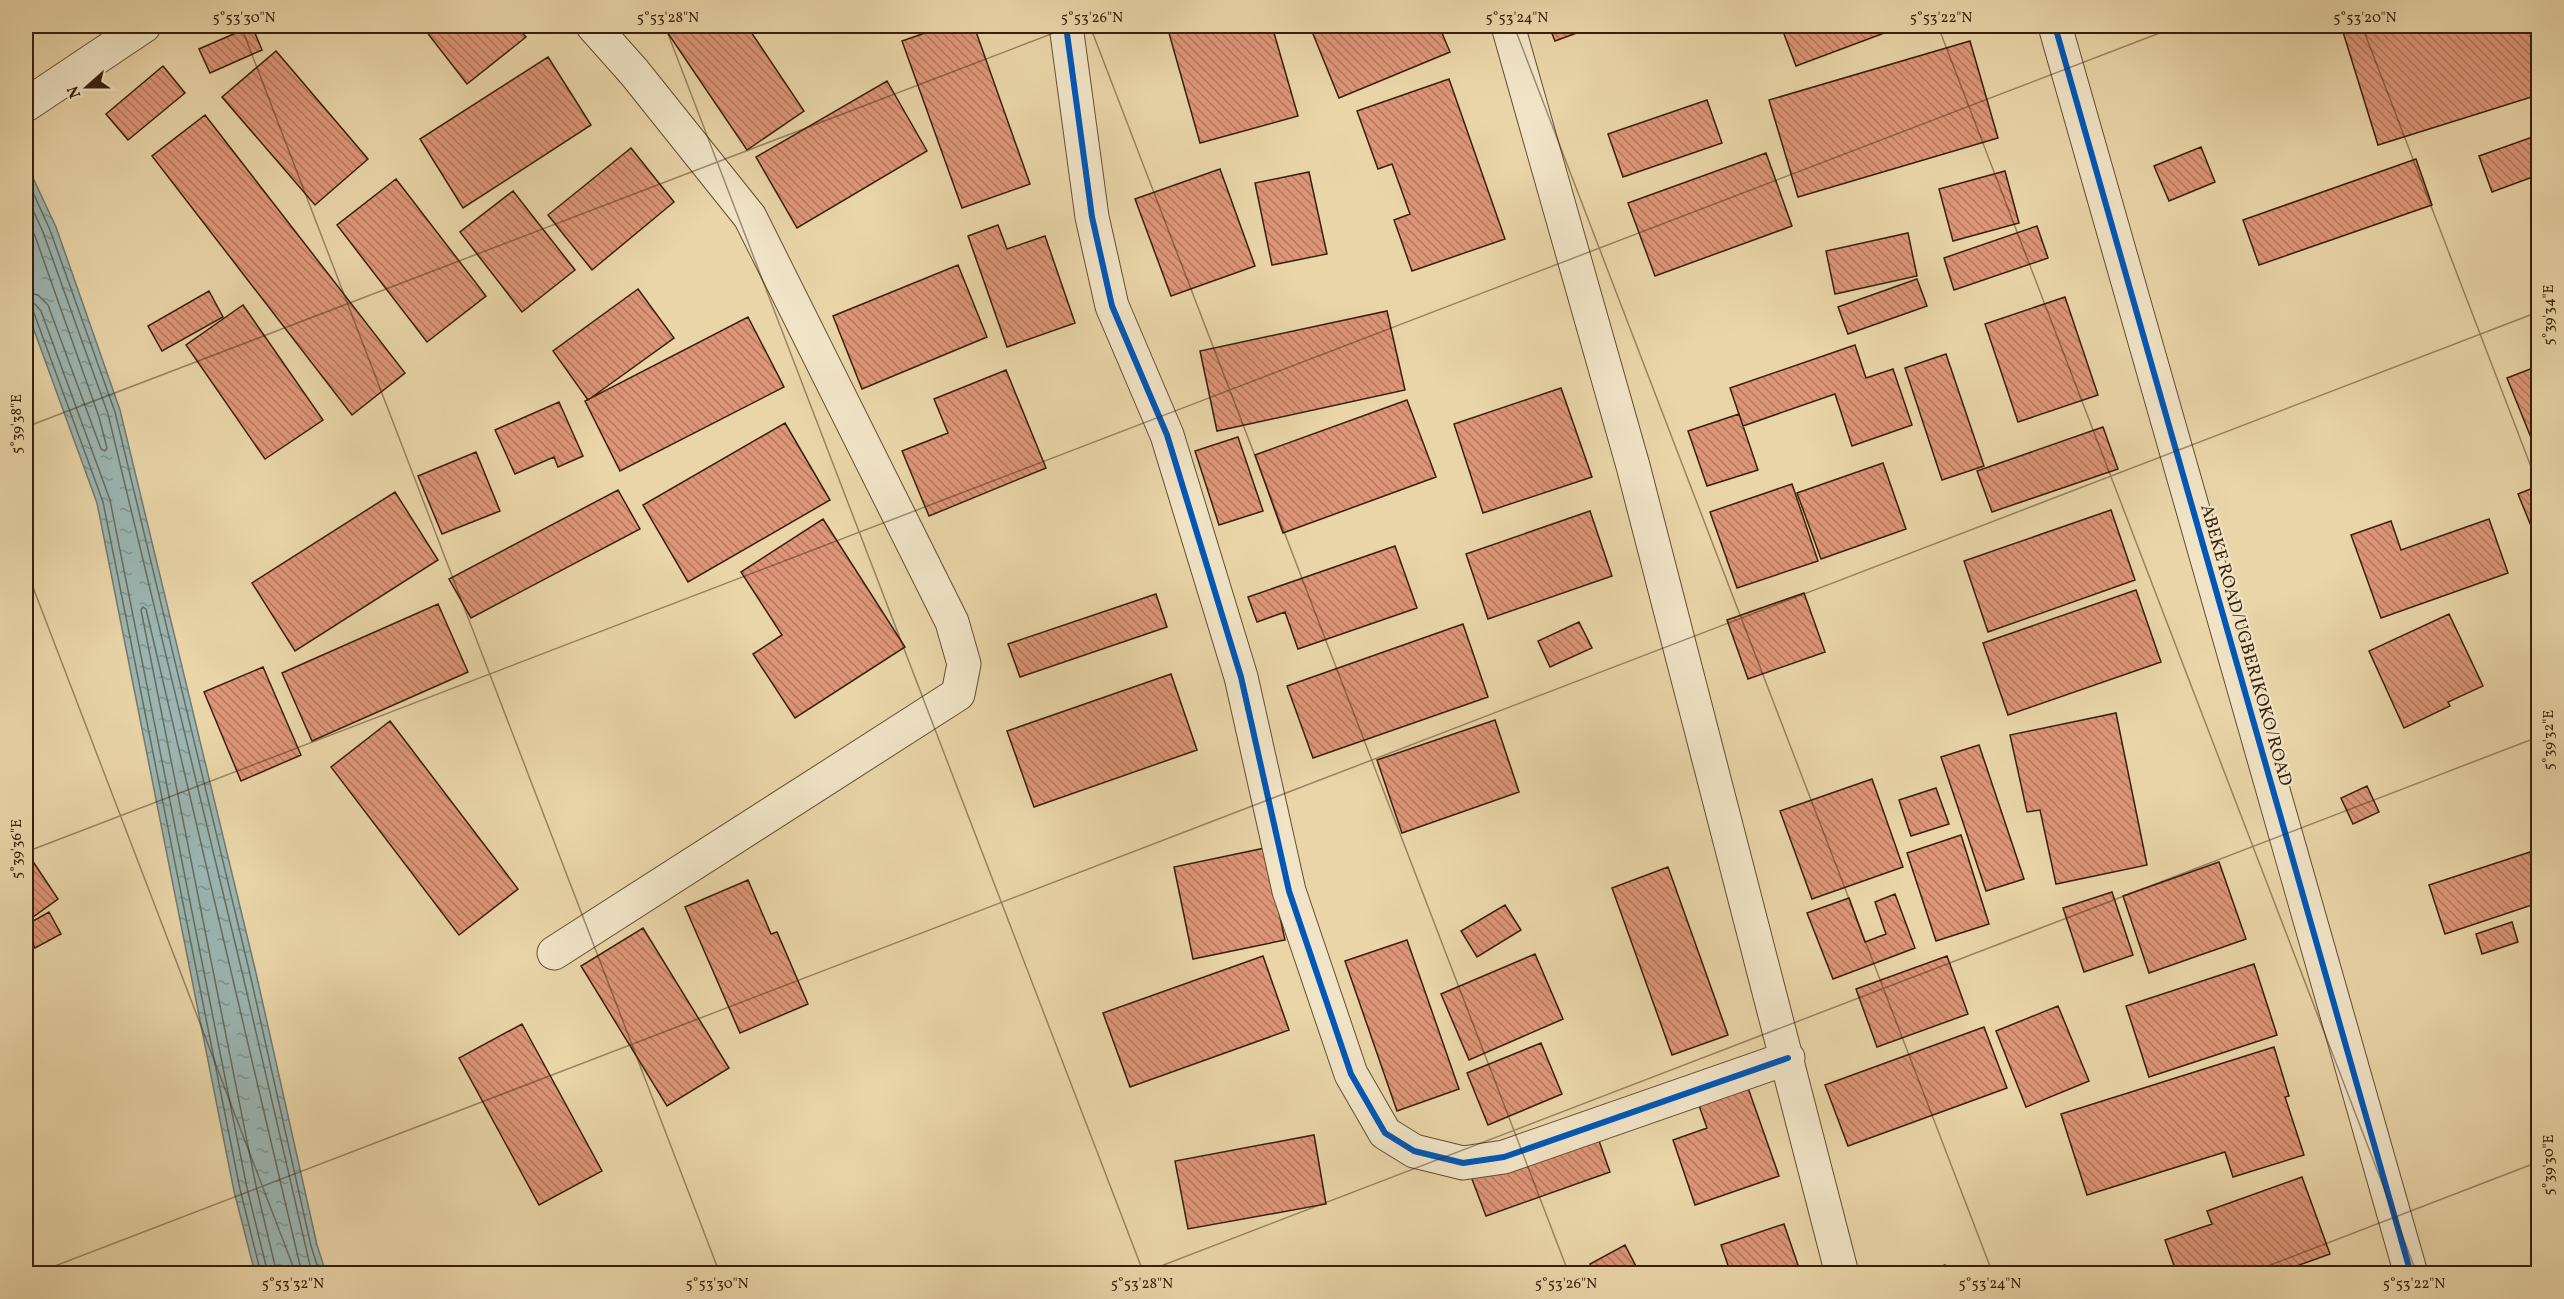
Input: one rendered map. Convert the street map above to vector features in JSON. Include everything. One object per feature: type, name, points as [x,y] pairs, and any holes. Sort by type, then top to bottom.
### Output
[{"type":"street","points":[[26,105],[144,26]]},
{"type":"street","points":[[554,954],[958,694],[964,664],[952,622],[750,217],[634,72],[593,26]]},
{"type":"street","points":[[1066,26],[1092,217],[1112,306],[1167,435],[1234,655],[1289,891],[1351,1074],[1386,1133],[1414,1151],[1463,1164],[1504,1157],[1788,1058]]},
{"type":"street","points":[[1508,26],[1633,466],[1788,1058],[1842,1274]]},
{"type":"street","name":"ABEKE ROAD/UGBERIKOKO/ROAD","points":[[2055,26],[2411,1274]]},
{"type":"water","points":[[26,163],[56,227],[120,410],[256,973],[317,1245],[326,1273],[255,1273],[234,1191],[97,503],[26,308]]},
{"type":"building","points":[[26,26],[50,26],[26,34]]},
{"type":"building","points":[[252,26],[262,50],[210,73],[199,49]]},
{"type":"building","points":[[422,26],[516,26],[526,37],[467,84]]},
{"type":"building","points":[[663,26],[747,26],[804,111],[747,150]]},
{"type":"building","points":[[945,26],[974,26],[1030,184],[962,208],[902,41]]},
{"type":"building","points":[[1167,26],[1272,26],[1298,116],[1200,143]]},
{"type":"building","points":[[1319,26],[1439,26],[1450,52],[1339,98],[1311,29]]},
{"type":"building","points":[[1549,26],[1589,26],[1590,28],[1555,41]]},
{"type":"building","points":[[1781,26],[1903,26],[1796,66]]},
{"type":"building","points":[[2363,26],[2538,26],[2538,95],[2378,145],[2343,32]]},
{"type":"building","points":[[1970,41],[1998,138],[1798,197],[1769,100]]},
{"type":"building","points":[[276,51],[368,159],[315,205],[222,97]]},
{"type":"building","points":[[548,57],[591,125],[463,208],[420,139]]},
{"type":"building","points":[[163,66],[185,93],[128,140],[106,114]]},
{"type":"building","points":[[1449,79],[1505,239],[1412,271],[1394,220],[1410,214],[1392,164],[1378,169],[1357,111]]},
{"type":"building","points":[[887,81],[927,151],[797,228],[756,157]]},
{"type":"building","points":[[1707,100],[1722,143],[1623,177],[1608,134]]},
{"type":"building","points":[[205,115],[405,373],[352,415],[152,156]]},
{"type":"building","points":[[2538,135],[2538,175],[2492,192],[2479,156]]},
{"type":"building","points":[[2201,147],[2215,182],[2169,201],[2154,166]]},
{"type":"building","points":[[631,148],[674,202],[592,270],[548,215]]},
{"type":"building","points":[[1766,153],[1792,226],[1655,276],[1628,203]]},
{"type":"building","points":[[2416,159],[2432,205],[2259,265],[2243,220]]},
{"type":"building","points":[[1220,169],[1255,266],[1171,296],[1135,199]]},
{"type":"building","points":[[2005,171],[2019,223],[1953,241],[1939,189]]},
{"type":"building","points":[[1309,172],[1327,254],[1272,265],[1255,183]]},
{"type":"building","points":[[396,179],[486,296],[427,342],[337,225]]},
{"type":"building","points":[[513,191],[575,270],[522,312],[460,232]]},
{"type":"building","points":[[998,225],[1007,249],[1045,236],[1075,323],[1007,347],[968,236]]},
{"type":"building","points":[[2037,226],[2048,258],[1954,290],[1944,258]]},
{"type":"building","points":[[1908,233],[1917,276],[1835,294],[1826,251]]},
{"type":"building","points":[[958,265],[987,337],[862,389],[833,316]]},
{"type":"building","points":[[1917,279],[1927,306],[1848,334],[1838,307]]},
{"type":"building","points":[[638,289],[674,338],[588,400],[553,351]]},
{"type":"building","points":[[209,291],[223,317],[162,351],[148,326]]},
{"type":"building","points":[[2065,297],[2098,395],[2018,422],[1985,324]]},
{"type":"building","points":[[243,305],[323,420],[265,459],[186,345]]},
{"type":"building","points":[[1387,311],[1405,390],[1217,431],[1200,351]]},
{"type":"building","points":[[748,317],[784,387],[620,471],[585,401]]},
{"type":"building","points":[[1855,345],[1866,378],[1893,369],[1912,425],[1852,446],[1835,394],[1743,426],[1730,388]]},
{"type":"building","points":[[1946,354],[1984,466],[1942,480],[1905,368]]},
{"type":"building","points":[[2538,366],[2538,448],[2536,450],[2507,378]]},
{"type":"building","points":[[1006,370],[1046,468],[929,516],[902,451],[948,433],[934,399]]},
{"type":"building","points":[[1561,388],[1592,477],[1483,513],[1454,424]]},
{"type":"building","points":[[1407,400],[1436,477],[1283,533],[1255,455]]},
{"type":"building","points":[[559,402],[583,456],[558,467],[554,457],[515,474],[495,430]]},
{"type":"building","points":[[1739,414],[1758,470],[1707,486],[1688,431]]},
{"type":"building","points":[[785,423],[830,500],[688,582],[643,505]]},
{"type":"building","points":[[2103,427],[2118,469],[1992,512],[1977,471]]},
{"type":"building","points":[[1238,437],[1263,511],[1219,525],[1195,451]]},
{"type":"building","points":[[476,452],[500,511],[442,534],[418,476]]},
{"type":"building","points":[[1883,463],[1906,529],[1821,559],[1797,493]]},
{"type":"building","points":[[1792,484],[1818,561],[1737,588],[1710,512]]},
{"type":"building","points":[[2538,486],[2538,543],[2518,494]]},
{"type":"building","points":[[618,490],[640,529],[471,618],[449,579]]},
{"type":"building","points":[[395,492],[438,560],[295,651],[252,583]]},
{"type":"building","points":[[2111,510],[2135,580],[1988,632],[1964,561]]},
{"type":"building","points":[[1590,511],[1612,576],[1488,619],[1466,554]]},
{"type":"building","points":[[823,519],[905,647],[795,718],[753,654],[782,635],[741,572]]},
{"type":"building","points":[[2489,519],[2508,573],[2381,618],[2351,535],[2391,521],[2401,550]]},
{"type":"building","points":[[1395,546],[1417,608],[1298,649],[1285,612],[1257,622],[1248,597]]},
{"type":"building","points":[[2136,590],[2161,662],[2008,715],[1983,643]]},
{"type":"building","points":[[1804,593],[1825,652],[1748,679],[1727,620]]},
{"type":"building","points":[[1156,594],[1167,627],[1020,677],[1008,644]]},
{"type":"building","points":[[438,604],[468,672],[312,741],[282,673]]},
{"type":"building","points":[[2449,614],[2483,686],[2448,702],[2450,706],[2404,728],[2369,651]]},
{"type":"building","points":[[1579,622],[1592,648],[1550,667],[1538,641]]},
{"type":"building","points":[[1463,624],[1488,697],[1313,758],[1287,686]]},
{"type":"building","points":[[263,667],[301,755],[241,781],[204,692]]},
{"type":"building","points":[[1171,674],[1197,750],[1034,807],[1007,731]]},
{"type":"building","points":[[2116,713],[2147,865],[2056,884],[2040,810],[2027,812],[2010,735]]},
{"type":"building","points":[[1495,720],[1519,792],[1402,833],[1377,760]]},
{"type":"building","points":[[390,721],[518,889],[459,935],[331,767]]},
{"type":"building","points":[[1979,745],[2024,879],[1986,891],[1941,757]]},
{"type":"building","points":[[1872,779],[1903,867],[1812,899],[1780,811]]},
{"type":"building","points":[[2367,786],[2379,812],[2353,824],[2341,798]]},
{"type":"building","points":[[1936,788],[1949,824],[1911,836],[1899,800]]},
{"type":"building","points":[[1961,835],[1989,924],[1936,941],[1907,853]]},
{"type":"building","points":[[1265,848],[1285,940],[1193,959],[1174,867]]},
{"type":"building","points":[[26,851],[58,899],[26,922]]},
{"type":"building","points":[[2530,852],[2538,876],[2538,903],[2445,934],[2429,885]]},
{"type":"building","points":[[2219,862],[2246,939],[2149,973],[2123,896]]},
{"type":"building","points":[[1668,867],[1728,1035],[1672,1055],[1612,888]]},
{"type":"building","points":[[748,880],[771,934],[777,932],[808,1004],[740,1033],[685,907]]},
{"type":"building","points":[[2112,892],[2133,955],[2084,972],[2063,908]]},
{"type":"building","points":[[1895,894],[1915,948],[1833,979],[1807,913],[1849,898],[1865,942],[1886,934],[1875,902]]},
{"type":"building","points":[[1505,905],[1521,930],[1477,957],[1461,931]]},
{"type":"building","points":[[49,912],[61,934],[35,948],[26,932],[26,925]]},
{"type":"building","points":[[2512,922],[2518,942],[2482,954],[2476,934]]},
{"type":"building","points":[[643,928],[729,1068],[667,1106],[581,966]]},
{"type":"building","points":[[1407,940],[1459,1089],[1397,1111],[1345,961]]},
{"type":"building","points":[[1535,954],[1563,1019],[1469,1060],[1441,994]]},
{"type":"building","points":[[1263,956],[1289,1030],[1130,1087],[1103,1013]]},
{"type":"building","points":[[1947,956],[1968,1014],[1877,1047],[1856,989]]},
{"type":"building","points":[[2254,964],[2277,1035],[2149,1077],[2126,1006]]},
{"type":"building","points":[[2058,1006],[2089,1081],[2026,1107],[1996,1031]]},
{"type":"building","points":[[522,1024],[602,1171],[539,1205],[459,1058]]},
{"type":"building","points":[[1984,1027],[2007,1088],[1848,1146],[1825,1085]]},
{"type":"building","points":[[1541,1043],[1562,1094],[1488,1125],[1467,1073]]},
{"type":"building","points":[[2274,1047],[2289,1096],[2285,1097],[2304,1155],[2233,1177],[2225,1152],[2087,1195],[2061,1114]]},
{"type":"building","points":[[1746,1082],[1779,1176],[1695,1205],[1673,1140],[1707,1128],[1697,1100]]},
{"type":"building","points":[[1592,1121],[1610,1172],[1486,1216],[1467,1166]]},
{"type":"building","points":[[1314,1135],[1326,1204],[1188,1229],[1175,1161]]},
{"type":"building","points":[[2302,1177],[2330,1254],[2274,1274],[2177,1274],[2165,1240],[2212,1224],[2207,1211]]},
{"type":"building","points":[[1784,1224],[1801,1274],[1731,1274],[1721,1245]]},
{"type":"building","points":[[1625,1245],[1640,1274],[1596,1274],[1590,1264]]},
{"type":"building","points":[[1945,1265],[1948,1274],[1922,1274]]},
{"type":"cycle path","points":[[1066,26],[1092,217],[1112,306],[1167,435],[1241,677],[1289,891],[1351,1074],[1385,1133],[1414,1151],[1463,1163],[1504,1157],[1788,1058]]},
{"type":"cycle path","points":[[2055,26],[2411,1274]]}]
